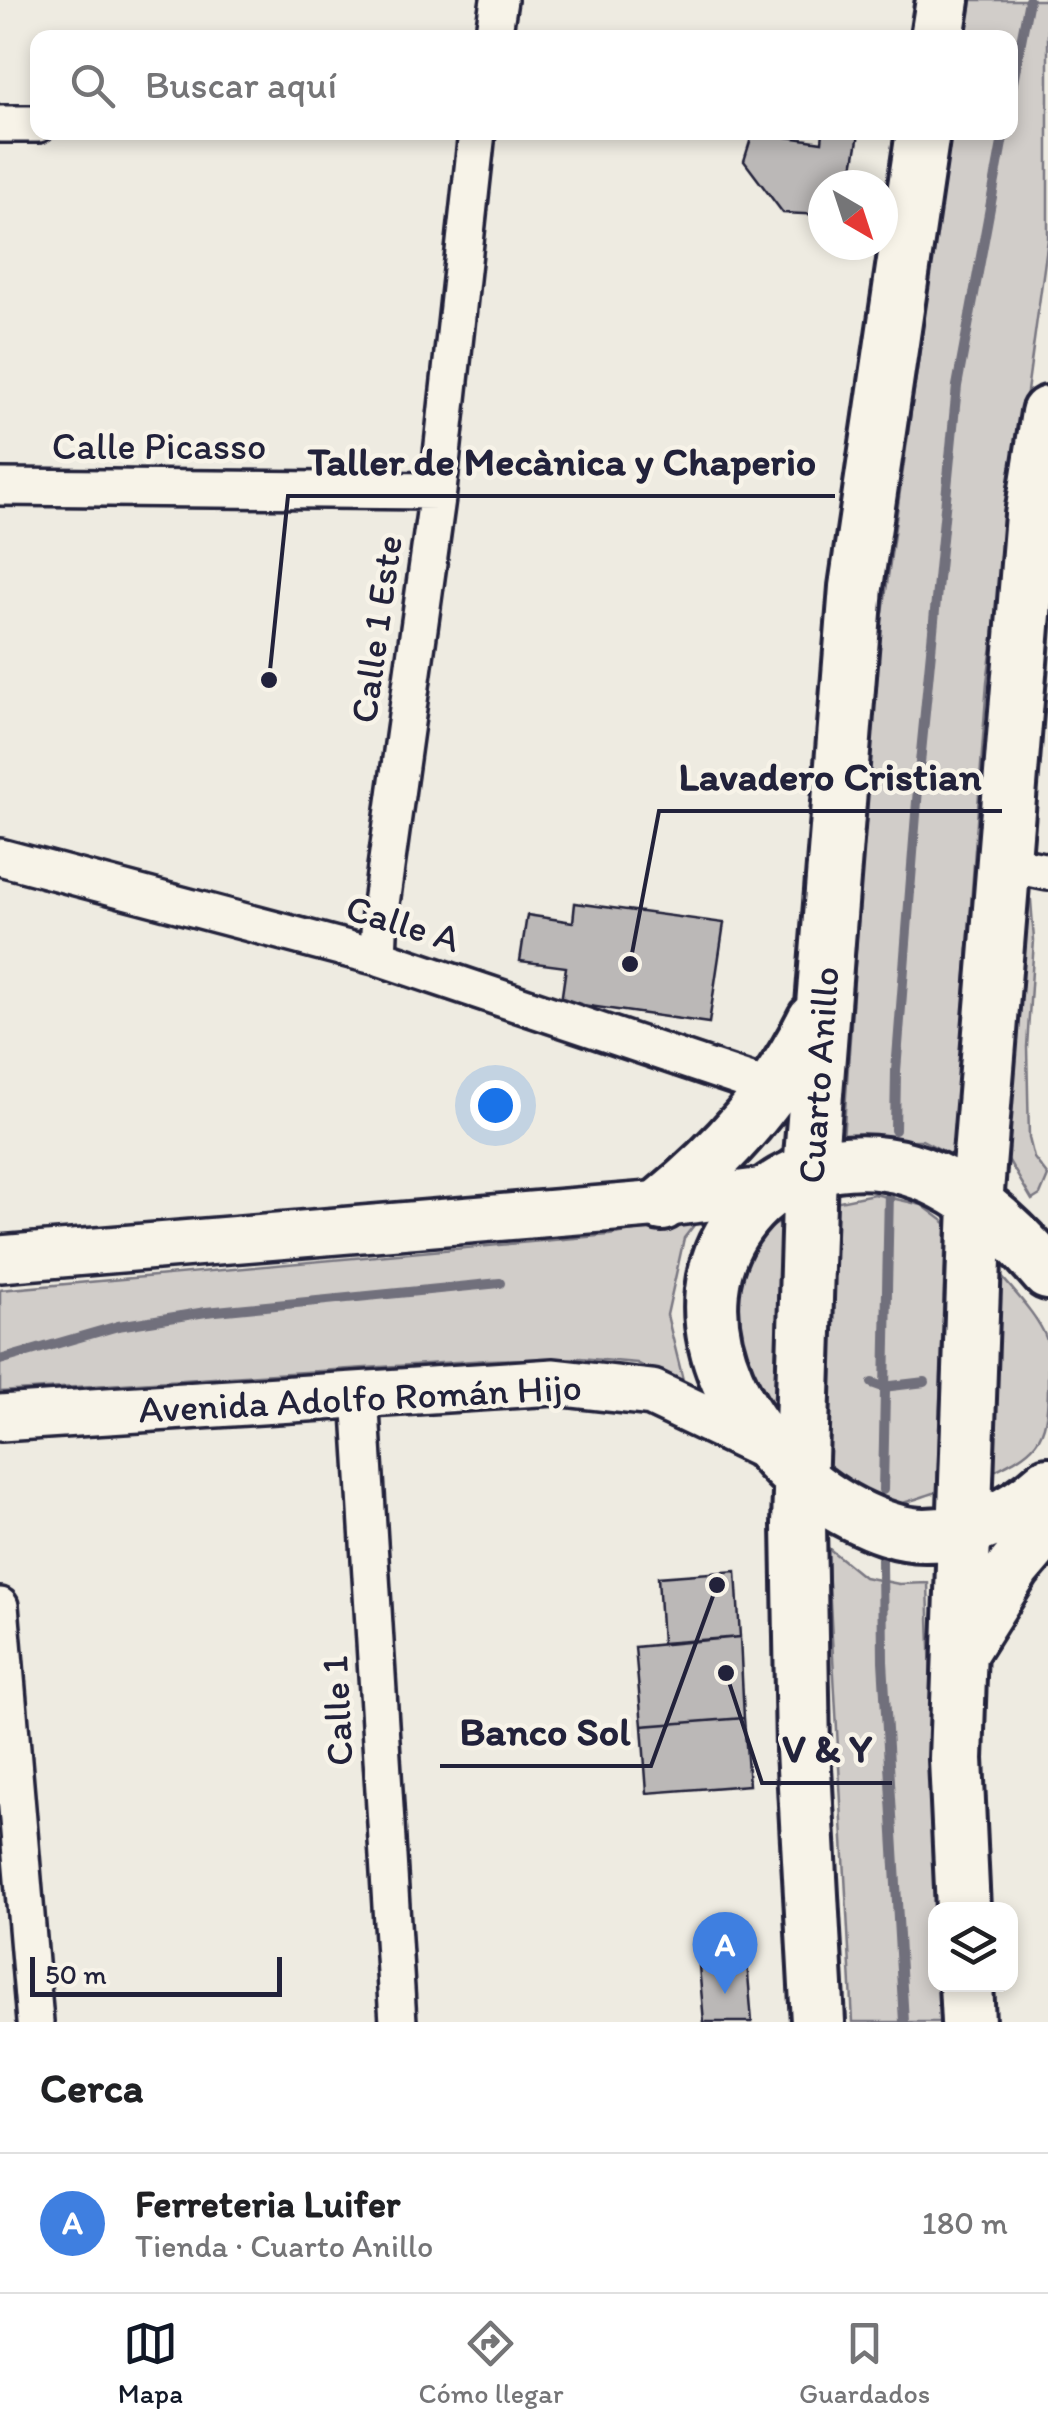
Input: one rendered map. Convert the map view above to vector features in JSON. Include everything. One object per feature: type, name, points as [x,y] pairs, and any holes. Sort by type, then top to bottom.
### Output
[{"type":"highway","points":[[938,30],[943,0]]},
{"type":"highway","name":"Cuarto Anillo","points":[[818,2022],[784,1464],[791,1180],[823,1001],[856,587],[922,140]]},
{"type":"highway","points":[[959,1654],[1014,1567],[1023,1509],[976,1204],[1026,867],[1040,515],[1048,413]]},
{"type":"highway","points":[[662,1204],[704,1170],[755,1117],[801,1046],[823,1001]]},
{"type":"highway","points":[[1023,1509],[923,1535],[882,1528],[821,1496],[784,1464],[752,1428],[728,1381],[716,1342],[713,1278],[740,1220],[791,1180],[850,1162],[890,1162],[925,1173],[976,1204],[1009,1231],[1048,1273]]},
{"type":"highway","points":[[963,1902],[956,1759],[959,1654],[1023,1509]]},
{"type":"highway","points":[[966,1992],[968,2022]]},
{"type":"main road","points":[[0,1258],[662,1204],[791,1180]]},
{"type":"main road","name":"Avenida Adolfo Román Hijo","points":[[0,1418],[554,1382],[652,1393],[784,1464]]},
{"type":"street","points":[[494,30],[499,0]]},
{"type":"street","points":[[0,124],[30,124]]},
{"type":"street","name":"Calle 1 Este","points":[[378,957],[380,911],[438,491],[476,140]]},
{"type":"street","name":"Calle Picasso","points":[[0,488],[438,491]]},
{"type":"street","name":"Calle A","points":[[0,857],[378,957],[774,1090]]},
{"type":"street","name":"Calle 1","points":[[360,1394],[398,2022]]},
{"type":"street","points":[[0,1606],[35,2022]]},
{"type":"shaded area","points":[[970,0],[1048,0],[1048,239],[987,682],[953,1156],[922,1140],[843,1141],[875,670],[949,140],[1018,140],[1018,30],[965,30]]},
{"type":"shaded area","points":[[1022,894],[1031,900],[1034,940],[1027,1047],[1029,1138],[1034,1158],[1048,1176],[1040,1195],[1032,1200],[1000,1138]]},
{"type":"shaded area","points":[[874,1194],[922,1205],[946,1223],[937,1492],[894,1505],[872,1502],[856,1492],[823,1458],[829,1203]]},
{"type":"shaded area","points":[[698,1220],[684,1238],[667,1315],[685,1388],[637,1363],[580,1358],[487,1360],[0,1392],[0,1290],[609,1235]]},
{"type":"shaded area","points":[[781,1222],[773,1424],[725,1327],[749,1243]]},
{"type":"shaded area","points":[[995,1269],[1045,1336],[1047,1404],[1042,1433],[1036,1443],[984,1476]]},
{"type":"shaded area","points":[[827,1547],[864,1577],[899,1584],[928,1583],[938,1902],[928,1902],[928,1992],[941,1992],[943,2022],[853,2022]]},
{"type":"building","points":[[751,140],[858,140],[853,170],[808,170],[808,214],[783,213],[744,161]]},
{"type":"building","points":[[575,903],[724,923],[709,1023],[561,1002],[566,967],[520,961],[527,915],[573,922]]},
{"type":"building","points":[[736,1571],[740,1637],[662,1643],[658,1577]]},
{"type":"building","points":[[740,1637],[744,1718],[642,1726],[635,1647]]},
{"type":"building","points":[[744,1718],[749,1785],[647,1793],[642,1726]]},
{"type":"building","points":[[747,1962],[752,2022],[704,2022],[699,1966]]},
{"type":"waterway","points":[[1018,57],[1029,0]]},
{"type":"waterway","points":[[895,1130],[896,1071],[920,763],[957,386],[1003,140]]},
{"type":"waterway","points":[[883,1490],[889,1191]]},
{"type":"waterway","points":[[0,1360],[118,1326],[206,1312],[500,1283]]},
{"type":"waterway","points":[[872,1383],[883,1387],[925,1382]]},
{"type":"waterway","points":[[882,1559],[883,1661],[904,2022]]},
{"type":"place","name":"Taller de Mecànica y Chaperio","points":[[269,680]]},
{"type":"place","name":"Lavadero Cristian","points":[[630,964]]},
{"type":"place","name":"Banco Sol","points":[[717,1585]]},
{"type":"place","name":"V & Y","points":[[726,1673]]},
{"type":"place","name":"Ferreteria Luifer","points":[[725,1994]]}]
